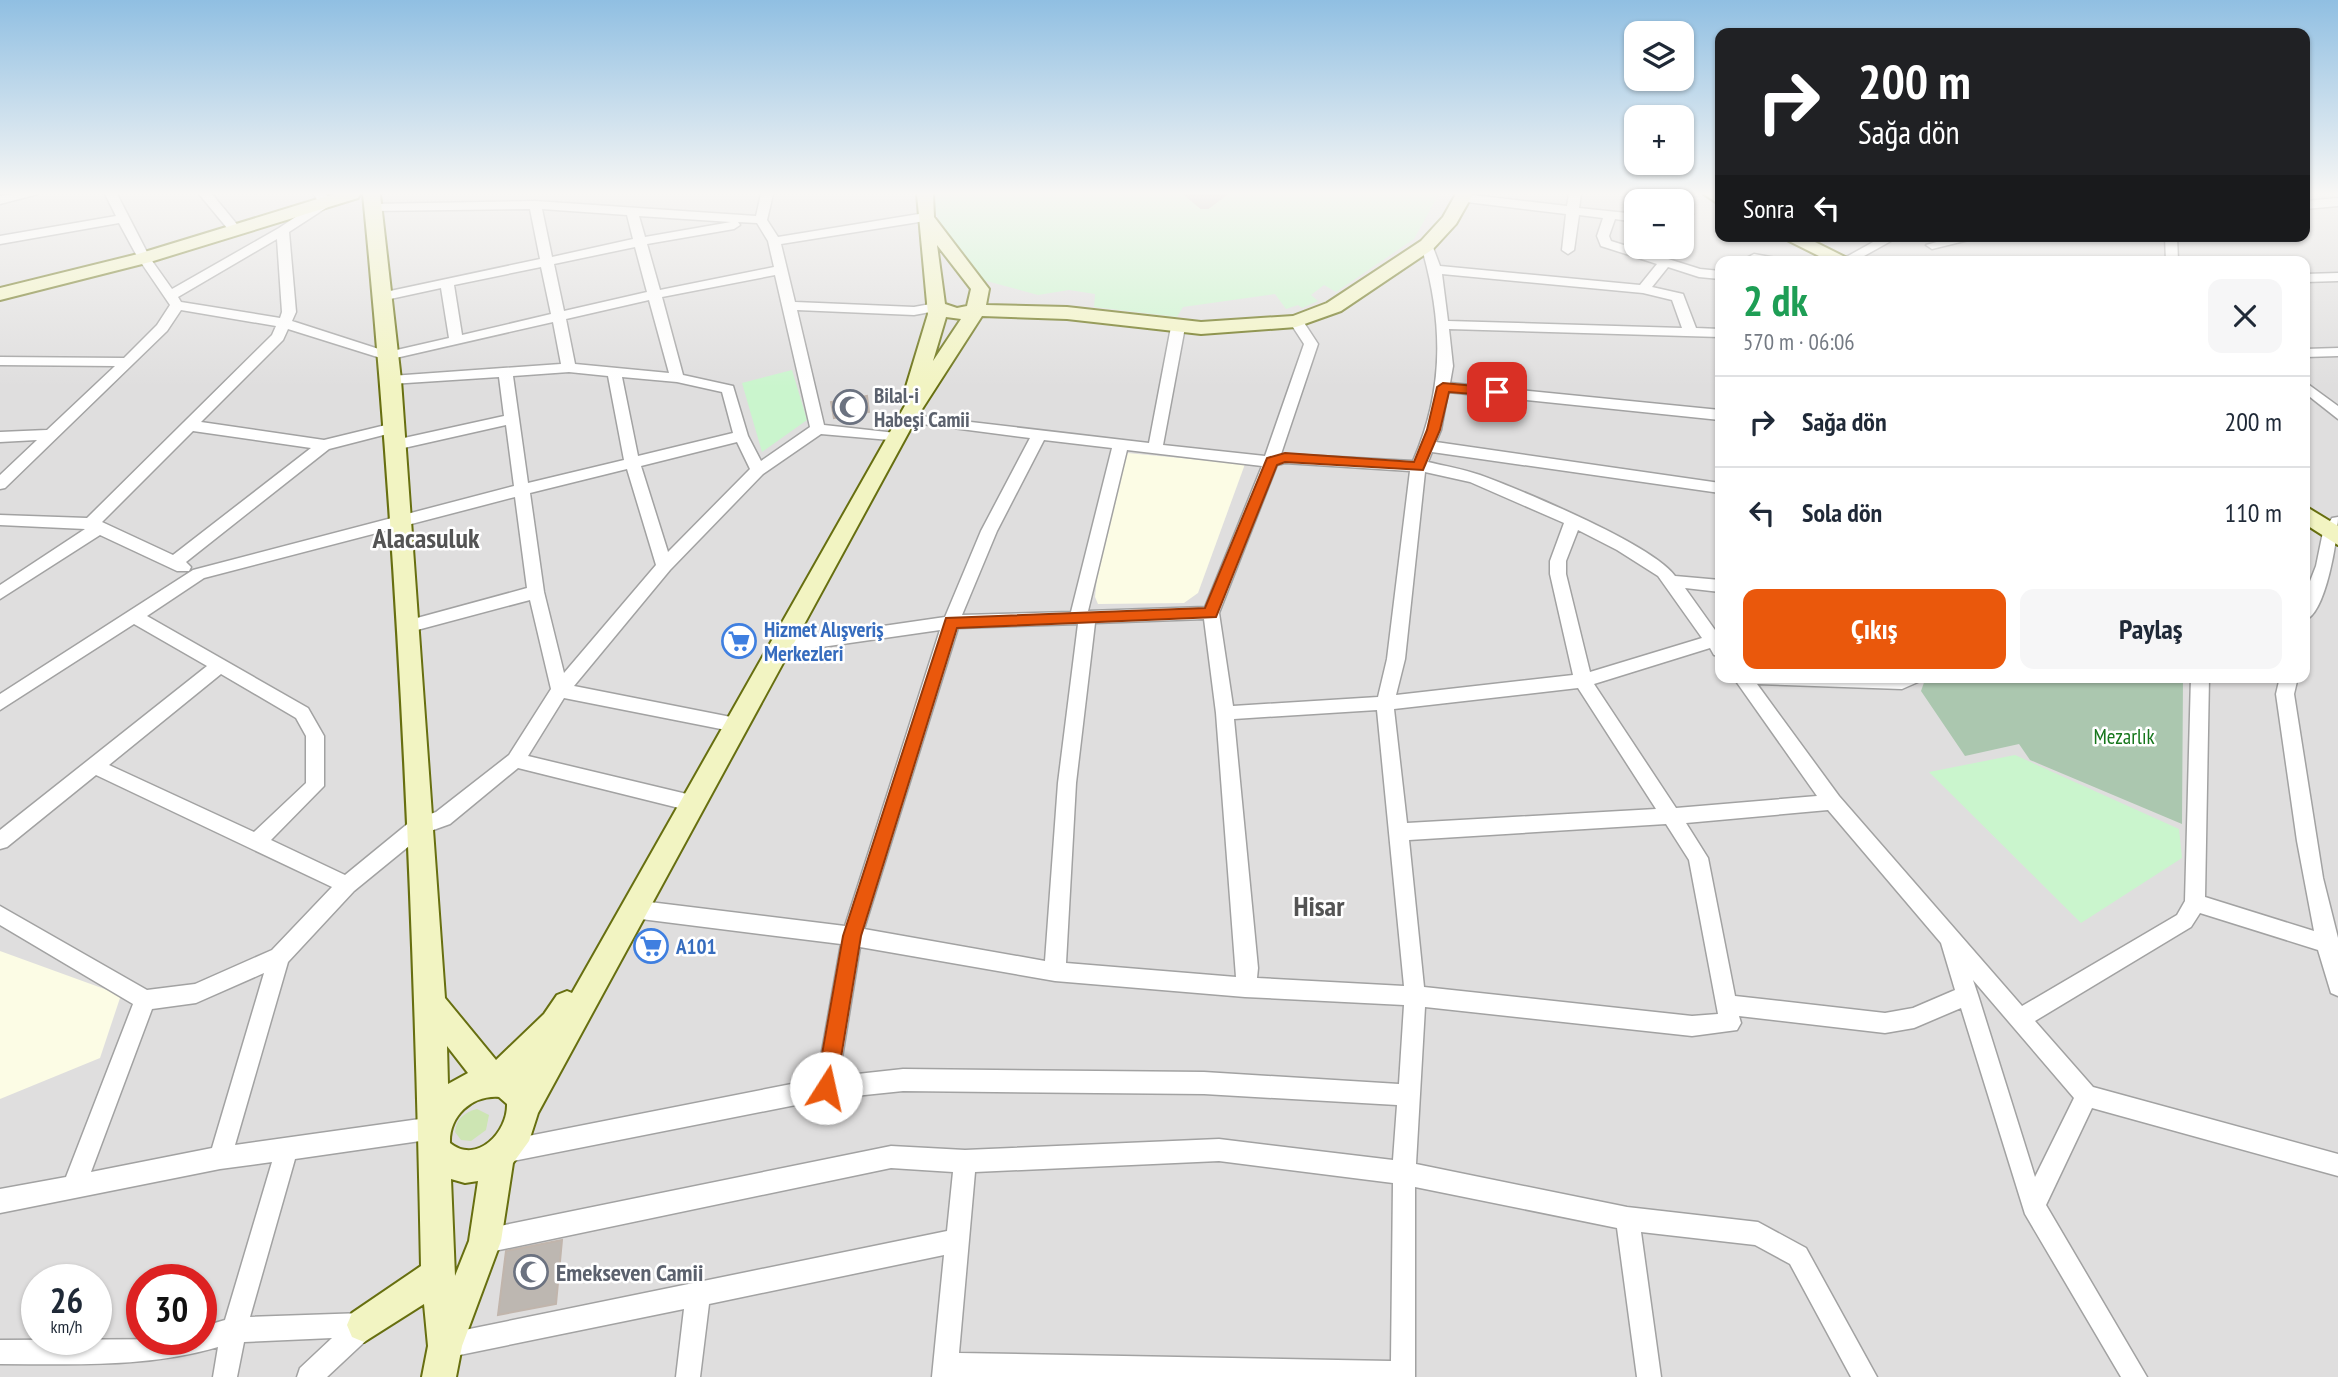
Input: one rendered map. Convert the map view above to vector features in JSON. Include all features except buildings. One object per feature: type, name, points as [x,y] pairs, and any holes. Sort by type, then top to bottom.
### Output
[{"type":"main road","points":[[0,294],[143,258]]},
{"type":"main road","points":[[377,258],[391,380],[430,1002],[442,1362]]},
{"type":"main road","points":[[902,428],[937,314],[930,258]]},
{"type":"main road","points":[[633,909],[554,1024],[495,1081],[465,1089],[441,1112],[435,1135],[443,1161],[455,1166],[484,1163],[500,1154],[518,1133],[524,1108],[633,909],[691,803],[902,428],[976,310],[980,289],[957,258]]},
{"type":"main road","points":[[935,300],[956,314],[976,310],[1067,313],[1178,327],[1201,328],[1296,321],[1334,307],[1407,258]]},
{"type":"main road","points":[[935,300],[953,284],[1067,313]]},
{"type":"main road","points":[[2310,516],[2336,530]]},
{"type":"main road","points":[[430,1002],[495,1081],[515,1088],[524,1108]]},
{"type":"main road","points":[[442,1362],[485,1241],[500,1154]]},
{"type":"main road","points":[[364,1325],[438,1274]]},
{"type":"street","points":[[144,258],[174,300],[284,323],[387,356],[653,295],[779,270]]},
{"type":"street","points":[[0,484],[54,435],[162,328],[174,300],[240,258]]},
{"type":"street","points":[[0,593],[96,525],[188,425],[278,337],[289,312],[285,258]]},
{"type":"street","points":[[546,258],[569,368]]},
{"type":"street","points":[[381,297],[564,258]]},
{"type":"street","points":[[643,258],[677,378]]},
{"type":"street","points":[[777,258],[818,429]]},
{"type":"street","points":[[965,1161],[944,1371],[1403,1375],[1404,1173],[1415,996],[1385,703],[1396,659],[1419,467],[1428,446],[1446,366],[1443,326],[1431,258]]},
{"type":"street","points":[[1653,258],[1715,274]]},
{"type":"street","points":[[1643,289],[1665,262]]},
{"type":"street","points":[[1434,269],[1643,289],[1678,297],[1691,332]]},
{"type":"street","points":[[2310,278],[2338,277]]},
{"type":"street","points":[[447,284],[456,340]]},
{"type":"street","points":[[789,306],[914,311],[935,300]]},
{"type":"street","points":[[1245,987],[1248,968],[1225,713],[1211,613],[1272,462],[1311,344],[1296,321]]},
{"type":"street","points":[[1443,326],[1715,333]]},
{"type":"street","points":[[1155,450],[1178,327]]},
{"type":"street","points":[[2310,354],[2338,352]]},
{"type":"street","points":[[0,377],[17,360]]},
{"type":"street","points":[[0,361],[128,362]]},
{"type":"street","points":[[391,380],[569,368],[677,378],[728,389],[741,436],[758,470]]},
{"type":"street","points":[[614,371],[632,462],[664,566]]},
{"type":"street","points":[[506,373],[536,592],[560,690]]},
{"type":"street","points":[[1443,387],[1715,414]]},
{"type":"street","points":[[2310,390],[2338,415]]},
{"type":"street","points":[[188,425],[324,445],[512,419]]},
{"type":"street","points":[[0,915],[145,1000],[196,993],[279,957],[347,885],[418,827],[443,818],[515,760],[560,690],[664,566],[758,470],[818,429],[902,428],[1040,433],[1120,447],[1272,462],[1285,458],[1419,467],[1474,478],[1573,521],[1623,546],[1664,572],[1715,643]]},
{"type":"street","points":[[826,1088],[852,936],[951,622],[989,531],[1040,433]]},
{"type":"street","points":[[0,437],[54,435]]},
{"type":"street","points":[[0,703],[199,574],[398,520],[741,436]]},
{"type":"street","points":[[174,563],[324,445]]},
{"type":"street","points":[[1428,446],[1715,487]]},
{"type":"street","points":[[1055,972],[1067,783],[1082,617],[1120,447]]},
{"type":"street","points":[[0,520],[96,525],[199,574]]},
{"type":"street","points":[[633,909],[852,936],[1055,972],[1245,987],[1415,996],[1692,1026],[1730,1023],[1698,858],[1583,681],[1558,573],[1558,561],[1573,521]]},
{"type":"street","points":[[2310,601],[2336,530]]},
{"type":"street","points":[[1669,581],[1715,586]]},
{"type":"street","points":[[406,627],[536,592]]},
{"type":"street","points":[[780,647],[951,622],[1211,613]]},
{"type":"street","points":[[134,616],[218,667],[302,713],[314,736],[315,786],[256,842]]},
{"type":"street","points":[[1225,713],[1385,703],[1583,681],[1715,647]]},
{"type":"street","points":[[0,841],[218,667]]},
{"type":"street","points":[[1746,683],[1832,802],[2086,1096],[2338,1165]]},
{"type":"street","points":[[2020,1018],[2184,922],[2195,903],[2200,683]]},
{"type":"street","points":[[2288,683],[2285,694],[2338,986]]},
{"type":"street","points":[[560,690],[736,724]]},
{"type":"street","points":[[515,760],[691,803]]},
{"type":"street","points":[[94,766],[347,885]]},
{"type":"street","points":[[1399,832],[1672,816],[1832,802]]},
{"type":"street","points":[[2195,903],[2332,945]]},
{"type":"street","points":[[1949,937],[2033,1206],[2136,1377]]},
{"type":"street","points":[[220,1158],[279,957]]},
{"type":"street","points":[[1727,1005],[1885,1023],[1914,1018],[1968,995]]},
{"type":"street","points":[[75,1184],[145,1000]]},
{"type":"street","points":[[500,1154],[826,1088],[903,1080],[1191,1082],[1409,1095]]},
{"type":"street","points":[[2033,1206],[2086,1096]]},
{"type":"street","points":[[0,1201],[75,1184],[220,1158],[435,1135]]},
{"type":"street","points":[[225,1377],[234,1330],[287,1149]]},
{"type":"street","points":[[485,1241],[891,1157],[965,1161],[1219,1150],[1404,1173],[1628,1219],[1758,1234],[1798,1256],[1864,1377]]},
{"type":"street","points":[[1628,1219],[1649,1377]]},
{"type":"street","points":[[442,1362],[698,1293],[958,1240]]},
{"type":"street","points":[[688,1377],[698,1293]]},
{"type":"street","points":[[0,1352],[123,1352],[186,1344],[234,1330],[364,1325]]},
{"type":"street","points":[[309,1377],[364,1325]]},
{"type":"shaded area","points":[[0,258],[1715,258],[1715,683],[2310,683],[2310,258],[2338,258],[2338,1377],[0,1377]]},
{"type":"shaded area","points":[[1127,453],[1245,464],[1198,593],[1184,603],[1098,604],[1095,597],[1100,547]]},
{"type":"shaded area","points":[[0,951],[121,995],[100,1058],[0,1099]]},
{"type":"green space","points":[[962,258],[1386,258],[1336,292],[1324,285],[1311,295],[1318,301],[1302,308],[1298,305],[1286,309],[1275,294],[1183,307],[1177,317],[1094,307],[1095,294],[1069,290],[1038,295],[979,279]]},
{"type":"green space","points":[[792,370],[807,420],[762,452],[742,383]]},
{"type":"green space","name":"Mezarlık","points":[[1924,683],[2183,683],[2182,824],[2030,760],[2019,744],[1965,756],[1921,691]]},
{"type":"green space","points":[[2015,755],[2179,829],[2182,858],[2081,923],[1929,772]]},
{"type":"green space","points":[[477,1109],[489,1115],[486,1130],[471,1141],[461,1140],[455,1132],[457,1123],[465,1114]]},
{"type":"place","name":"Bilal-i Habeşi Camii","points":[[850,407]]},
{"type":"place","name":"Hizmet Alışveriş Merkezleri","points":[[739,641]]},
{"type":"place","name":"A101","points":[[651,946]]},
{"type":"place","name":"Emekseven Camii","points":[[531,1272]]},
{"type":"district","name":"Alacasuluk","points":[[426,537]]},
{"type":"district","name":"Hisar","points":[[1319,905]]},
{"type":"route","points":[[826,1088],[852,936],[951,622],[1211,613],[1272,462],[1285,458],[1419,467],[1434,430],[1443,387],[1497,392]]}]
